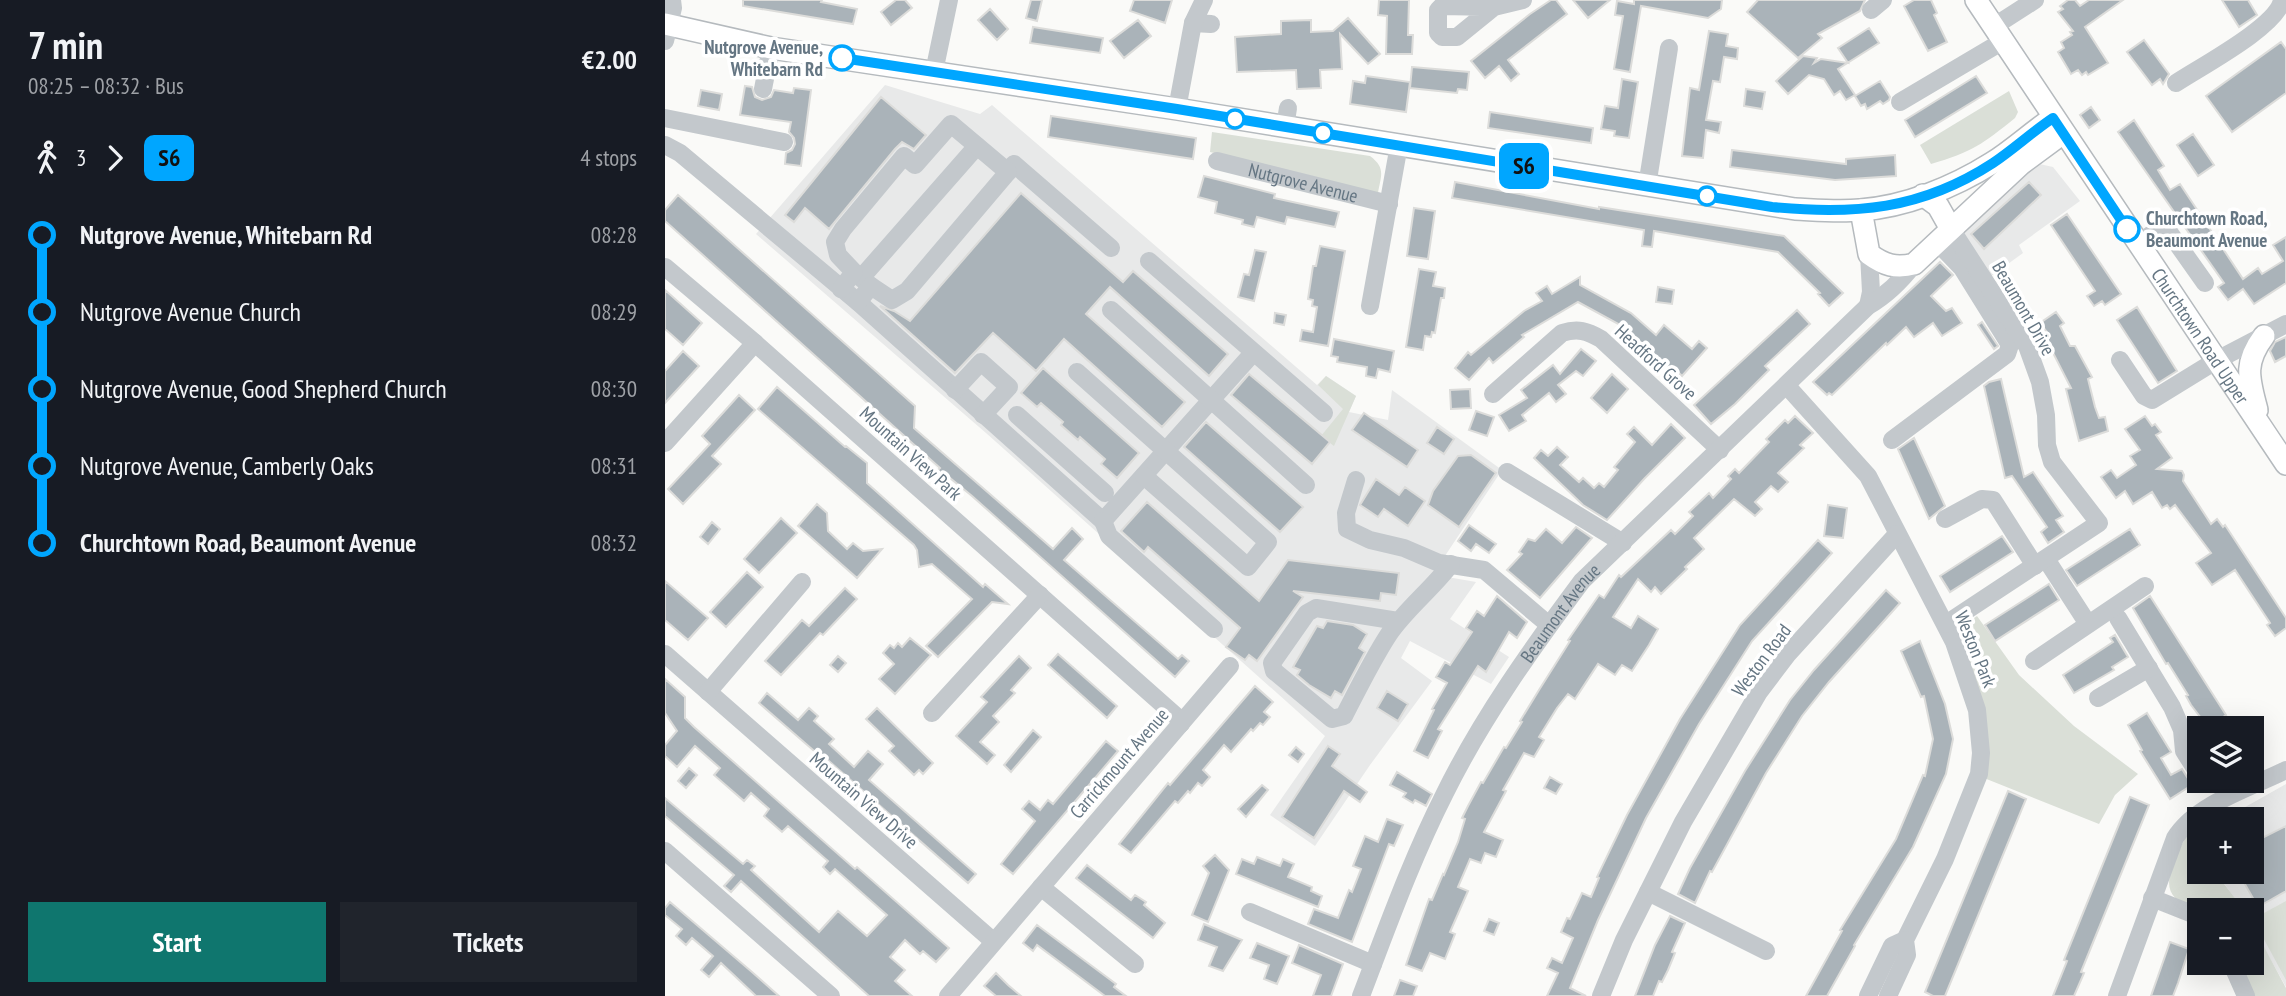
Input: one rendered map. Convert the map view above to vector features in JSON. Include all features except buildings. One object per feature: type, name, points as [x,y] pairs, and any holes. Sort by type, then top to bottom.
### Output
[{"type":"main road","name":"Churchtown Road Upper","points":[[1976,0],[2286,464]]},
{"type":"main road","points":[[666,30],[1177,109],[1287,118],[1399,145],[1772,207],[1833,211],[1884,207],[1923,195],[2015,158],[2058,125]]},
{"type":"main road","name":"Beaumont Avenue","points":[[1914,264],[1944,236],[2015,158]]},
{"type":"main road","points":[[1923,195],[1938,206],[1944,236]]},
{"type":"main road","points":[[1861,210],[1869,254],[1887,265],[1902,267],[1914,264]]},
{"type":"main road","points":[[2261,426],[2248,377],[2255,348],[2264,337]]},
{"type":"street","points":[[666,30],[672,0]]},
{"type":"street","points":[[934,72],[949,0]]},
{"type":"street","points":[[1177,109],[1202,23],[1204,0]]},
{"type":"street","points":[[1494,7],[1523,0]]},
{"type":"street","points":[[1900,102],[1998,34],[2035,0]]},
{"type":"street","points":[[2176,83],[2274,17],[2282,0]]},
{"type":"street","points":[[763,89],[771,48]]},
{"type":"street","points":[[1647,186],[1669,48]]},
{"type":"street","points":[[753,136],[757,117]]},
{"type":"street","points":[[665,118],[784,142]]},
{"type":"street","points":[[1008,172],[951,124],[915,165],[904,156],[843,229],[835,242],[838,255],[862,279],[892,300],[908,291],[1008,172],[1014,164],[1111,248]]},
{"type":"street","points":[[665,145],[680,153],[858,302],[1103,521],[1109,536],[1214,629]]},
{"type":"street","points":[[1370,306],[1399,145]]},
{"type":"street","points":[[841,289],[862,279],[977,146]]},
{"type":"street","name":"Nutgrove Avenue","points":[[1217,161],[1389,204]]},
{"type":"street","points":[[2138,244],[2164,225],[2205,284]]},
{"type":"street","points":[[1892,440],[2007,354],[2010,345],[1944,236]]},
{"type":"street","name":"Beaumont Drive","points":[[1944,236],[2027,346],[2041,382],[2047,445],[2052,462],[2107,518],[1945,624]]},
{"type":"street","points":[[1868,306],[1871,292],[1869,254]]},
{"type":"street","points":[[1149,261],[1324,413]]},
{"type":"street","name":"Beaumont Avenue","points":[[1361,996],[1446,790],[1491,713],[1549,625],[1582,581],[1868,306],[1882,298],[1914,264]]},
{"type":"street","name":"Mountain View Park","points":[[665,267],[755,343],[1177,716],[1181,724]]},
{"type":"street","points":[[858,302],[862,279]]},
{"type":"street","points":[[1111,310],[1306,485]]},
{"type":"street","points":[[2120,360],[2144,396],[2153,400],[2217,360],[2286,324]]},
{"type":"street","name":"Headford Grove","points":[[1493,394],[1562,333],[1573,329],[1587,331],[1601,339],[1720,450]]},
{"type":"street","points":[[665,443],[755,343]]},
{"type":"street","points":[[1103,521],[1253,353]]},
{"type":"street","points":[[955,390],[981,362],[1009,387],[983,415]]},
{"type":"street","points":[[1077,372],[1268,542],[1248,567],[1144,476]]},
{"type":"street","points":[[1787,386],[1868,475],[1897,534]]},
{"type":"street","points":[[1017,415],[1105,493]]},
{"type":"street","points":[[1044,469],[1059,452]]},
{"type":"street","points":[[1507,472],[1623,543]]},
{"type":"street","points":[[1356,480],[1346,513],[1347,529],[1370,541],[1404,548],[1445,564],[1484,570],[1549,625]]},
{"type":"street","points":[[1945,519],[1982,499],[1993,500],[2088,624]]},
{"type":"street","name":"Weston Park","points":[[1888,996],[1907,955],[1905,940],[1945,859],[1979,775],[1981,753],[1977,710],[1971,687],[1945,624],[1897,534]]},
{"type":"street","name":"Weston Road","points":[[1601,996],[1683,822],[1759,692],[1787,655],[1897,534]]},
{"type":"street","points":[[1393,628],[1316,608],[1307,613],[1272,663],[1274,671],[1332,719],[1344,716],[1393,628],[1433,587],[1445,564]]},
{"type":"street","points":[[708,692],[802,582]]},
{"type":"street","points":[[2034,661],[2145,586]]},
{"type":"street","points":[[932,713],[1040,595]]},
{"type":"street","points":[[2118,618],[2172,707],[2182,730],[2183,751],[2187,757]]},
{"type":"street","name":"Mountain View Drive","points":[[665,653],[993,941]]},
{"type":"street","name":"Carrickmount Avenue","points":[[948,996],[1230,666]]},
{"type":"street","points":[[2098,698],[2149,668]]},
{"type":"street","points":[[2117,996],[2175,838],[2183,825],[2203,810],[2286,770]]},
{"type":"street","points":[[2211,793],[2218,803]]},
{"type":"street","points":[[665,851],[831,996]]},
{"type":"street","points":[[1041,887],[1135,964]]},
{"type":"street","points":[[1648,892],[1766,951]]},
{"type":"street","points":[[2152,898],[2187,912]]},
{"type":"street","points":[[1250,912],[1373,964]]},
{"type":"street","name":"Weston Park","points":[[1868,996],[1892,946],[1905,940]]},
{"type":"street","points":[[2237,975],[2246,996]]},
{"type":"shaded area","points":[[885,85],[980,114],[992,105],[1317,385],[1326,376],[1356,396],[1349,412],[1388,420],[1392,390],[1502,470],[1431,577],[1476,582],[1450,619],[1509,657],[1491,684],[1410,641],[1401,658],[1432,681],[1315,846],[1270,815],[1325,736],[986,433],[756,234]]},
{"type":"shaded area","points":[[2009,91],[2018,112],[2015,118],[1976,146],[1931,164],[1920,145]]},
{"type":"shaded area","points":[[1212,132],[1370,156],[1380,168],[1378,193],[1210,152]]},
{"type":"shaded area","points":[[2035,163],[2053,167],[2080,201],[2019,245],[2023,253],[1990,277],[1960,230]]},
{"type":"shaded area","points":[[1326,376],[1356,396],[1334,446],[1321,436],[1343,409],[1318,385]]},
{"type":"shaded area","points":[[1977,616],[2019,675],[2074,726],[2138,774],[2115,795],[2099,824],[1984,778],[1954,632]]},
{"type":"shaded area","points":[[2286,784],[2286,987],[2264,948],[2264,898],[2234,898],[2225,884],[2264,884],[2264,807],[2245,807]]},
{"type":"shaded area","points":[[2187,837],[2187,884],[2224,884],[2235,898],[2187,898],[2187,905],[2172,894],[2169,883],[2172,868]]},
{"type":"shaded area","points":[[2286,901],[2286,980],[2264,939],[2264,913]]},
{"type":"shaded area","points":[[2264,947],[2286,988],[2286,996],[2253,996],[2244,975],[2264,975]]},
{"type":"bus line","name":"S6","points":[[842,58],[1177,109],[1772,207],[1833,211],[1884,207],[1960,181],[2009,152],[2053,118],[2127,229]]},
{"type":"place","name":"Nutgrove Avenue, Whitebarn Rd","points":[[842,58]]},
{"type":"place","name":"Churchtown Road, Beaumont Avenue","points":[[2127,229]]}]
